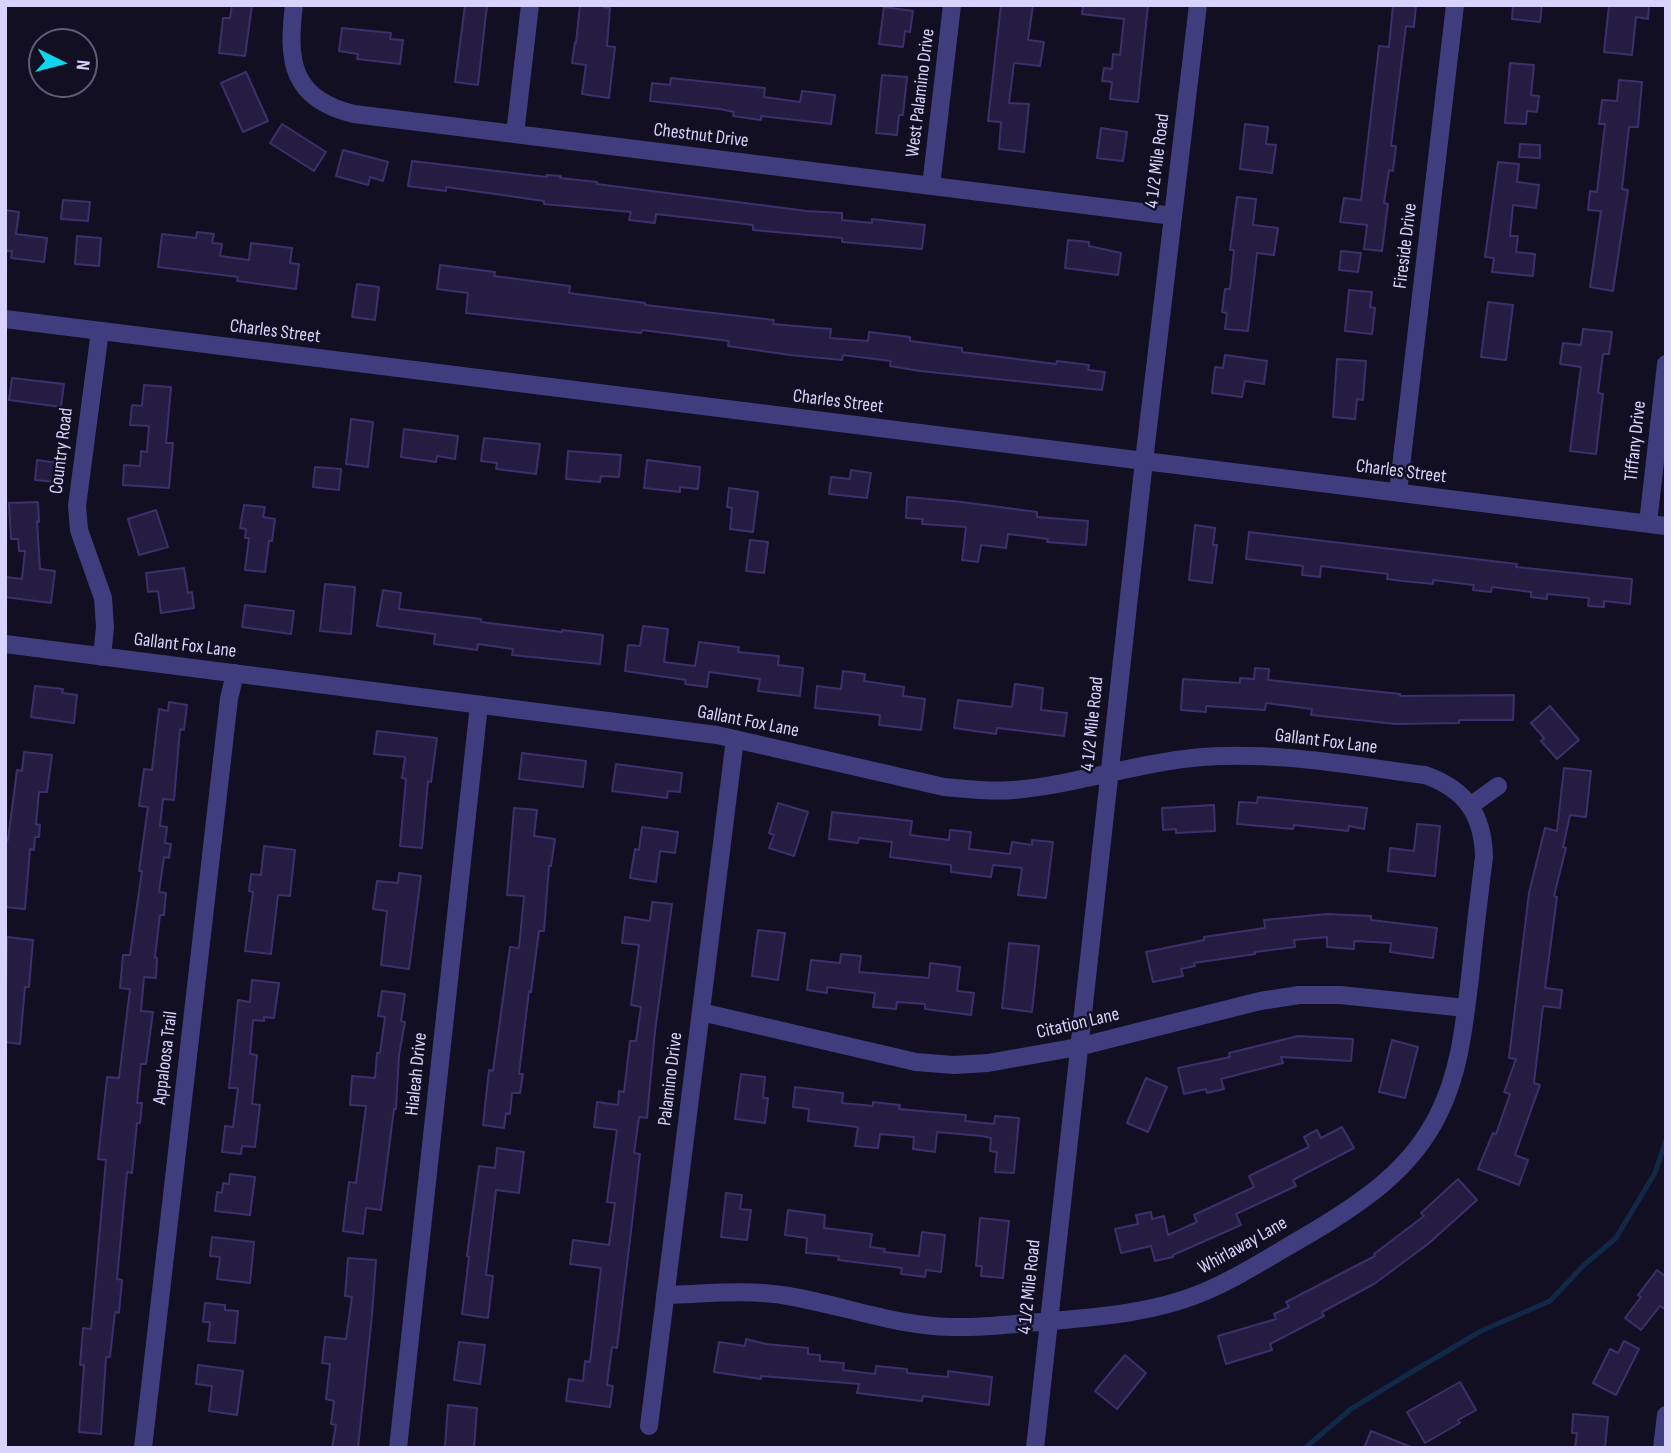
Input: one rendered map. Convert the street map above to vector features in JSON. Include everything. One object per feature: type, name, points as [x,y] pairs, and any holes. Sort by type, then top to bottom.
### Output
[{"type":"street","points":[[515,134],[530,5]]},
{"type":"street","name":"West Palamino Drive","points":[[931,186],[952,5]]},
{"type":"street","name":"4 1/2 Mile Road","points":[[1035,1448],[1144,461],[1198,5]]},
{"type":"street","name":"Fireside Drive","points":[[1398,492],[1455,5]]},
{"type":"street","name":"Chestnut Drive","points":[[293,10],[290,40],[298,76],[309,92],[323,103],[354,114],[1173,216]]},
{"type":"street","name":"Charles Street","points":[[5,319],[1657,524]]},
{"type":"street","name":"Country Road","points":[[100,331],[77,506],[79,530],[103,598],[105,627],[102,657]]},
{"type":"street","name":"Tiffany Drive","points":[[1657,524],[1666,364]]},
{"type":"street","name":"Gallant Fox Lane","points":[[5,644],[735,738],[944,787],[980,791],[1014,790],[1189,758],[1271,756],[1425,775],[1442,781],[1458,792],[1470,806]]},
{"type":"street","name":"Appaloosa Trail","points":[[143,1448],[229,699],[235,673]]},
{"type":"street","name":"Hialeah Drive","points":[[398,1448],[479,705]]},
{"type":"street","name":"Palamino Drive","points":[[649,1426],[735,738]]},
{"type":"street","points":[[1470,806],[1498,786]]},
{"type":"street","name":"Whirlaway Lane","points":[[665,1295],[747,1292],[783,1295],[917,1324],[951,1328],[1115,1315],[1196,1295],[1233,1279],[1352,1209],[1377,1191],[1403,1166],[1424,1140],[1452,1083],[1461,1051],[1483,857],[1483,838],[1470,806]]},
{"type":"street","name":"Citation Lane","points":[[701,1012],[929,1063],[954,1065],[988,1063],[1078,1047],[1260,1001],[1298,995],[1340,995],[1466,1008]]},
{"type":"street","points":[[1662,1448],[1666,1415]]},
{"type":"building","points":[[232,5],[252,5],[245,56],[219,53],[223,18],[230,18]]},
{"type":"building","points":[[465,5],[487,5],[478,85],[455,82]]},
{"type":"building","points":[[580,5],[604,5],[610,8],[607,46],[615,47],[609,98],[582,94],[586,65],[572,63]]},
{"type":"building","points":[[1001,5],[1033,5],[1028,40],[1044,42],[1040,66],[1014,63],[1009,103],[1029,104],[1024,152],[999,149],[1001,122],[988,121]]},
{"type":"building","points":[[1083,5],[1148,5],[1138,102],[1110,99],[1112,82],[1102,81],[1104,68],[1112,69],[1113,54],[1120,55],[1124,19],[1082,14]]},
{"type":"building","points":[[1393,5],[1416,5],[1414,27],[1406,26],[1391,146],[1396,146],[1393,171],[1389,170],[1384,203],[1388,204],[1382,251],[1364,249],[1367,225],[1340,222],[1344,198],[1361,200],[1379,46],[1389,47]]},
{"type":"building","points":[[1513,5],[1542,5],[1540,22],[1512,19]]},
{"type":"building","points":[[1609,5],[1649,5],[1648,19],[1636,17],[1632,55],[1604,52]]},
{"type":"building","points":[[884,7],[913,11],[910,32],[905,31],[903,47],[879,44]]},
{"type":"building","points":[[342,28],[391,33],[390,39],[403,40],[400,64],[357,59],[358,54],[339,51]]},
{"type":"building","points":[[1510,63],[1534,65],[1531,95],[1539,96],[1537,112],[1527,111],[1526,124],[1505,123]]},
{"type":"building","points":[[246,72],[268,121],[243,132],[221,83]]},
{"type":"building","points":[[882,75],[907,77],[903,115],[899,115],[897,135],[876,133]]},
{"type":"building","points":[[671,78],[765,88],[764,97],[800,102],[802,91],[835,95],[831,124],[761,116],[761,120],[733,116],[734,112],[720,109],[650,101],[652,83],[670,85]]},
{"type":"building","points":[[1619,80],[1642,82],[1638,127],[1629,127],[1622,189],[1628,190],[1613,291],[1590,287],[1601,211],[1588,210],[1590,191],[1597,192],[1605,124],[1599,124],[1602,100],[1617,101]]},
{"type":"building","points":[[282,124],[326,152],[314,171],[270,143]]},
{"type":"building","points":[[1245,124],[1268,127],[1266,144],[1276,145],[1272,173],[1240,169]]},
{"type":"building","points":[[1101,128],[1127,132],[1123,161],[1097,158]]},
{"type":"building","points":[[1520,144],[1540,145],[1540,158],[1519,157]]},
{"type":"building","points":[[343,150],[388,162],[383,181],[370,177],[368,185],[336,176]]},
{"type":"building","points":[[412,161],[547,177],[561,176],[560,178],[597,184],[807,211],[842,213],[842,220],[872,223],[872,219],[925,225],[922,249],[842,242],[842,238],[753,230],[753,225],[656,214],[655,223],[629,220],[631,212],[544,204],[544,201],[446,187],[446,191],[408,186]]},
{"type":"building","points":[[1498,162],[1519,164],[1517,182],[1539,185],[1536,208],[1513,205],[1510,236],[1518,236],[1516,252],[1535,254],[1533,276],[1492,272],[1494,258],[1485,257]]},
{"type":"building","points":[[1237,197],[1256,199],[1253,225],[1278,228],[1274,255],[1257,253],[1248,331],[1225,329],[1227,313],[1222,312],[1225,289],[1230,289],[1234,250],[1230,250]]},
{"type":"building","points":[[63,200],[90,202],[88,221],[61,219]]},
{"type":"building","points":[[5,210],[19,212],[16,234],[47,238],[44,262],[11,258],[12,251],[5,251]]},
{"type":"building","points":[[197,232],[214,234],[212,243],[222,244],[220,256],[249,260],[251,243],[292,248],[290,263],[299,264],[296,289],[237,281],[238,277],[158,267],[162,234],[196,238]]},
{"type":"building","points":[[77,236],[101,238],[99,266],[75,264]]},
{"type":"building","points":[[1068,240],[1089,242],[1089,246],[1121,253],[1118,275],[1065,268]]},
{"type":"building","points":[[1341,251],[1361,253],[1358,272],[1339,270]]},
{"type":"building","points":[[440,265],[495,272],[494,276],[570,286],[569,293],[774,320],[773,324],[831,329],[830,338],[868,341],[869,332],[962,348],[962,352],[1056,364],[1057,361],[1089,365],[1088,370],[1105,372],[1102,390],[920,371],[890,366],[891,361],[843,355],[842,360],[790,355],[728,346],[729,341],[642,330],[641,333],[466,313],[468,293],[437,289]]},
{"type":"building","points":[[357,284],[379,287],[375,320],[352,317]]},
{"type":"building","points":[[1349,290],[1372,292],[1370,307],[1375,308],[1372,334],[1345,331]]},
{"type":"building","points":[[1488,302],[1513,305],[1506,360],[1481,357]]},
{"type":"building","points":[[1583,329],[1612,332],[1609,354],[1603,354],[1598,393],[1603,394],[1596,454],[1570,451],[1581,367],[1560,364],[1563,343],[1581,345]]},
{"type":"building","points":[[1225,355],[1267,361],[1264,384],[1245,381],[1242,397],[1212,393],[1215,367],[1223,368]]},
{"type":"building","points":[[1337,359],[1366,361],[1363,400],[1357,399],[1355,419],[1333,417]]},
{"type":"building","points":[[12,378],[64,384],[61,407],[9,400]]},
{"type":"building","points":[[144,385],[171,387],[166,443],[173,443],[169,488],[123,485],[124,465],[140,466],[141,451],[147,452],[149,426],[130,425],[132,405],[142,406]]},
{"type":"building","points":[[351,419],[373,422],[368,467],[346,464]]},
{"type":"building","points":[[404,429],[458,436],[455,459],[437,456],[436,462],[401,457]]},
{"type":"building","points":[[484,438],[540,444],[536,474],[496,469],[497,463],[481,461]]},
{"type":"building","points":[[568,451],[621,455],[619,477],[601,476],[600,482],[566,479]]},
{"type":"building","points":[[37,460],[58,463],[56,482],[35,480]]},
{"type":"building","points":[[647,460],[700,467],[698,489],[680,487],[680,492],[644,488]]},
{"type":"building","points":[[315,467],[341,469],[339,490],[313,487]]},
{"type":"building","points":[[851,470],[871,473],[867,498],[829,494],[831,477],[850,479]]},
{"type":"building","points":[[729,488],[758,492],[753,532],[730,529],[732,508],[727,507]]},
{"type":"building","points":[[907,497],[1037,512],[1037,517],[1088,521],[1086,545],[1047,542],[1048,539],[1008,534],[1006,548],[981,545],[978,562],[962,560],[966,527],[922,524],[923,519],[906,518]]},
{"type":"building","points":[[38,502],[40,569],[55,571],[51,603],[5,597],[5,577],[22,579],[25,551],[19,551],[18,539],[11,539],[9,503]]},
{"type":"building","points":[[244,505],[265,507],[263,517],[275,519],[265,572],[245,570],[249,538],[245,538],[246,529],[240,528]]},
{"type":"building","points":[[156,510],[168,547],[139,555],[128,519]]},
{"type":"building","points":[[1195,525],[1215,528],[1213,545],[1217,545],[1212,583],[1189,580]]},
{"type":"building","points":[[1249,532],[1517,564],[1516,567],[1632,579],[1630,604],[1604,601],[1604,607],[1588,606],[1589,598],[1547,594],[1547,599],[1531,597],[1531,592],[1492,587],[1491,592],[1473,590],[1474,585],[1433,580],[1433,584],[1403,581],[1387,579],[1388,574],[1321,566],[1320,577],[1302,575],[1303,566],[1246,559]]},
{"type":"building","points":[[750,540],[768,542],[764,573],[746,571]]},
{"type":"building","points":[[184,568],[188,593],[192,592],[194,608],[161,613],[158,591],[148,592],[146,573]]},
{"type":"building","points":[[325,584],[355,587],[351,634],[320,631]]},
{"type":"building","points":[[383,590],[401,593],[399,609],[481,619],[481,622],[603,635],[600,664],[512,655],[513,649],[478,644],[477,650],[434,644],[435,634],[377,626]]},
{"type":"building","points":[[245,605],[294,611],[291,634],[242,627]]},
{"type":"building","points":[[643,626],[668,629],[664,662],[695,666],[699,642],[739,647],[738,652],[779,656],[778,665],[803,668],[800,696],[758,691],[760,679],[709,672],[707,687],[685,684],[686,680],[625,671],[628,645],[640,646]]},
{"type":"building","points":[[1255,668],[1269,669],[1268,680],[1400,696],[1514,695],[1513,720],[1396,724],[1311,715],[1312,709],[1266,703],[1265,710],[1206,706],[1206,712],[1181,710],[1183,679],[1240,683],[1240,678],[1254,679]]},
{"type":"building","points":[[843,671],[865,674],[864,681],[904,687],[903,696],[925,699],[921,730],[879,725],[880,715],[815,708],[817,686],[841,689]]},
{"type":"building","points":[[1015,684],[1043,688],[1041,710],[1067,713],[1064,736],[997,728],[996,734],[954,728],[958,700],[1012,707]]},
{"type":"building","points":[[35,686],[63,689],[62,693],[77,695],[74,723],[31,717]]},
{"type":"building","points":[[169,702],[187,705],[184,730],[180,729],[174,800],[163,799],[160,826],[167,827],[165,843],[171,844],[169,858],[164,857],[159,892],[166,893],[164,915],[160,915],[155,957],[156,978],[144,977],[141,1011],[153,1012],[146,1064],[141,1064],[137,1103],[142,1103],[140,1123],[137,1123],[132,1173],[127,1172],[117,1279],[122,1280],[119,1313],[115,1312],[110,1357],[106,1357],[101,1434],[79,1432],[84,1365],[80,1365],[83,1328],[91,1329],[106,1160],[98,1159],[107,1077],[119,1078],[130,989],[120,988],[123,955],[130,955],[142,871],[139,871],[148,807],[139,806],[144,769],[152,770],[159,709],[168,711]]},
{"type":"building","points":[[1550,706],[1579,740],[1557,759],[1541,741],[1544,738],[1531,723]]},
{"type":"building","points":[[377,731],[437,738],[431,782],[428,781],[422,848],[400,846],[406,779],[402,778],[405,757],[374,754]]},
{"type":"building","points":[[24,752],[52,755],[47,792],[39,792],[36,824],[40,825],[39,837],[35,837],[34,850],[30,849],[25,909],[5,907],[5,839],[8,840],[17,770],[22,771]]},
{"type":"building","points":[[522,753],[586,761],[583,787],[519,779]]},
{"type":"building","points":[[616,764],[682,773],[680,792],[668,791],[667,798],[612,791]]},
{"type":"building","points":[[1564,768],[1591,771],[1586,817],[1570,815],[1563,847],[1566,848],[1554,896],[1557,897],[1545,988],[1562,990],[1560,1008],[1543,1006],[1534,1083],[1540,1085],[1515,1155],[1528,1160],[1519,1185],[1478,1169],[1493,1133],[1496,1134],[1510,1094],[1504,1092],[1516,1059],[1509,1058],[1529,893],[1545,828],[1557,831]]},
{"type":"building","points":[[1258,797],[1367,808],[1364,829],[1349,826],[1348,831],[1294,825],[1293,829],[1237,824],[1239,802],[1257,803]]},
{"type":"building","points":[[778,803],[808,812],[794,856],[769,848],[774,835],[769,833]]},
{"type":"building","points":[[1214,805],[1215,831],[1176,833],[1176,829],[1163,830],[1162,808]]},
{"type":"building","points":[[514,808],[537,810],[534,836],[555,839],[549,866],[544,931],[539,931],[531,992],[529,991],[519,1074],[523,1074],[520,1093],[512,1093],[510,1114],[506,1113],[504,1128],[483,1125],[489,1070],[493,1071],[510,947],[519,948],[524,896],[507,895]]},
{"type":"building","points":[[832,812],[912,821],[910,835],[949,840],[950,830],[971,832],[969,849],[1010,854],[1012,842],[1032,845],[1032,840],[1053,842],[1046,898],[1018,895],[1022,868],[993,865],[991,877],[951,872],[951,865],[890,857],[892,842],[859,838],[858,843],[829,839]]},
{"type":"building","points":[[1417,824],[1440,826],[1435,876],[1388,871],[1390,848],[1414,851]]},
{"type":"building","points":[[642,827],[678,832],[675,853],[660,851],[656,882],[630,878],[635,849],[639,850]]},
{"type":"building","points":[[264,846],[295,850],[290,896],[278,895],[271,954],[245,951],[253,892],[249,891],[251,874],[261,875]]},
{"type":"building","points":[[399,873],[421,876],[409,969],[381,965],[387,911],[373,909],[377,881],[398,883]]},
{"type":"building","points":[[652,902],[672,904],[655,1031],[647,1118],[639,1117],[634,1153],[640,1154],[617,1348],[612,1347],[607,1385],[613,1386],[610,1407],[566,1401],[569,1379],[583,1381],[585,1361],[590,1362],[601,1268],[570,1264],[573,1240],[609,1245],[615,1203],[607,1202],[617,1130],[594,1127],[597,1102],[618,1105],[619,1091],[624,1092],[630,1041],[636,1041],[641,1007],[631,1005],[639,945],[622,943],[625,917],[650,921]]},
{"type":"building","points":[[1327,914],[1371,916],[1371,920],[1437,928],[1433,958],[1390,952],[1391,943],[1354,941],[1354,949],[1327,947],[1327,937],[1294,940],[1295,947],[1194,963],[1195,966],[1181,969],[1183,976],[1153,982],[1146,952],[1204,940],[1204,937],[1265,928],[1264,920]]},
{"type":"building","points":[[758,930],[785,933],[778,980],[752,976]]},
{"type":"building","points":[[7,937],[33,940],[29,987],[25,987],[20,1044],[5,1042]]},
{"type":"building","points":[[1009,943],[1039,946],[1032,1012],[1002,1008]]},
{"type":"building","points":[[841,954],[861,956],[859,972],[929,978],[930,963],[960,967],[957,991],[974,993],[971,1015],[925,1009],[925,1004],[897,1002],[896,1009],[873,1007],[875,993],[827,987],[827,993],[807,990],[811,960],[840,963]]},
{"type":"building","points":[[252,980],[279,983],[274,1018],[253,1020],[250,1054],[257,1055],[252,1104],[260,1105],[255,1147],[242,1146],[241,1154],[222,1152],[225,1126],[233,1127],[238,1088],[229,1088],[238,1000],[250,1002]]},
{"type":"building","points":[[382,991],[405,994],[401,1021],[405,1022],[381,1210],[366,1208],[363,1234],[343,1231],[349,1182],[356,1183],[366,1106],[350,1105],[352,1076],[375,1078],[385,1017],[378,1016]]},
{"type":"building","points":[[1298,1036],[1353,1039],[1351,1061],[1281,1057],[1283,1063],[1221,1079],[1224,1089],[1207,1093],[1206,1089],[1184,1094],[1178,1068],[1230,1057],[1229,1053]]},
{"type":"building","points":[[1392,1040],[1418,1047],[1405,1098],[1379,1092]]},
{"type":"building","points":[[741,1074],[765,1077],[763,1098],[768,1098],[765,1123],[735,1119]]},
{"type":"building","points":[[1146,1078],[1167,1087],[1148,1132],[1127,1123]]},
{"type":"building","points":[[795,1087],[843,1093],[842,1103],[900,1105],[899,1109],[966,1115],[965,1121],[994,1124],[995,1116],[1019,1118],[1014,1173],[995,1172],[997,1152],[990,1151],[991,1138],[982,1136],[937,1132],[935,1152],[913,1149],[914,1137],[880,1134],[878,1148],[855,1146],[858,1127],[808,1121],[809,1109],[793,1107]]},
{"type":"building","points":[[1342,1127],[1354,1148],[1293,1180],[1296,1186],[1236,1214],[1241,1225],[1173,1257],[1155,1261],[1151,1246],[1121,1253],[1115,1229],[1138,1224],[1136,1215],[1151,1212],[1152,1219],[1164,1216],[1168,1235],[1197,1222],[1194,1215],[1254,1187],[1249,1176],[1309,1147],[1304,1137],[1317,1130],[1321,1138]]},
{"type":"building","points":[[497,1148],[524,1152],[519,1193],[496,1190],[486,1275],[493,1276],[488,1318],[462,1314],[479,1166],[495,1168]]},
{"type":"building","points":[[230,1174],[255,1177],[250,1215],[215,1211],[217,1192],[222,1193],[223,1183],[229,1184]]},
{"type":"building","points":[[1458,1179],[1477,1200],[1428,1244],[1374,1284],[1322,1312],[1324,1316],[1270,1344],[1272,1350],[1226,1364],[1218,1336],[1276,1319],[1274,1314],[1289,1307],[1286,1302],[1375,1256],[1374,1254],[1424,1216],[1421,1213]]},
{"type":"building","points":[[726,1193],[742,1195],[740,1209],[751,1210],[747,1240],[721,1237]]},
{"type":"building","points":[[788,1210],[825,1215],[824,1228],[872,1234],[870,1247],[885,1249],[884,1252],[919,1256],[922,1232],[945,1235],[941,1272],[926,1270],[925,1277],[901,1274],[902,1268],[838,1260],[839,1256],[806,1253],[807,1238],[785,1235]]},
{"type":"building","points":[[980,1218],[1009,1221],[1003,1278],[981,1276],[982,1266],[976,1266]]},
{"type":"building","points":[[212,1237],[254,1242],[250,1283],[217,1279],[220,1257],[210,1256]]},
{"type":"building","points":[[348,1258],[376,1260],[372,1315],[358,1448],[332,1448],[336,1425],[331,1424],[334,1401],[326,1399],[330,1364],[322,1363],[325,1337],[346,1339],[352,1297],[345,1296]]},
{"type":"building","points":[[1657,1270],[1666,1277],[1666,1310],[1660,1306],[1641,1330],[1625,1318]]},
{"type":"building","points":[[205,1303],[225,1305],[225,1310],[238,1311],[235,1343],[208,1341],[210,1322],[203,1322]]},
{"type":"building","points":[[746,1339],[808,1348],[808,1354],[820,1355],[820,1361],[844,1363],[843,1370],[875,1374],[876,1366],[907,1369],[907,1373],[948,1377],[948,1371],[992,1377],[989,1405],[923,1396],[922,1401],[857,1393],[859,1384],[761,1376],[761,1379],[714,1372],[719,1342],[745,1346]]},
{"type":"building","points":[[1624,1341],[1639,1349],[1616,1395],[1593,1383],[1610,1349],[1618,1353]]},
{"type":"building","points":[[459,1342],[485,1345],[480,1384],[454,1380]]},
{"type":"building","points":[[1125,1355],[1146,1373],[1117,1409],[1095,1391]]},
{"type":"building","points":[[198,1365],[243,1371],[237,1415],[209,1411],[212,1386],[196,1384]]},
{"type":"building","points":[[1460,1382],[1476,1410],[1458,1420],[1460,1423],[1425,1443],[1407,1412]]},
{"type":"building","points":[[448,1405],[477,1408],[474,1448],[445,1447]]},
{"type":"building","points":[[1573,1414],[1608,1417],[1605,1448],[1575,1448],[1577,1433],[1572,1433]]},
{"type":"building","points":[[1371,1431],[1411,1447],[1411,1448],[1364,1448]]},
{"type":"waterway","points":[[1305,1448],[1351,1409],[1410,1373],[1481,1331],[1550,1301],[1584,1265],[1616,1238],[1655,1173],[1666,1140]]}]
